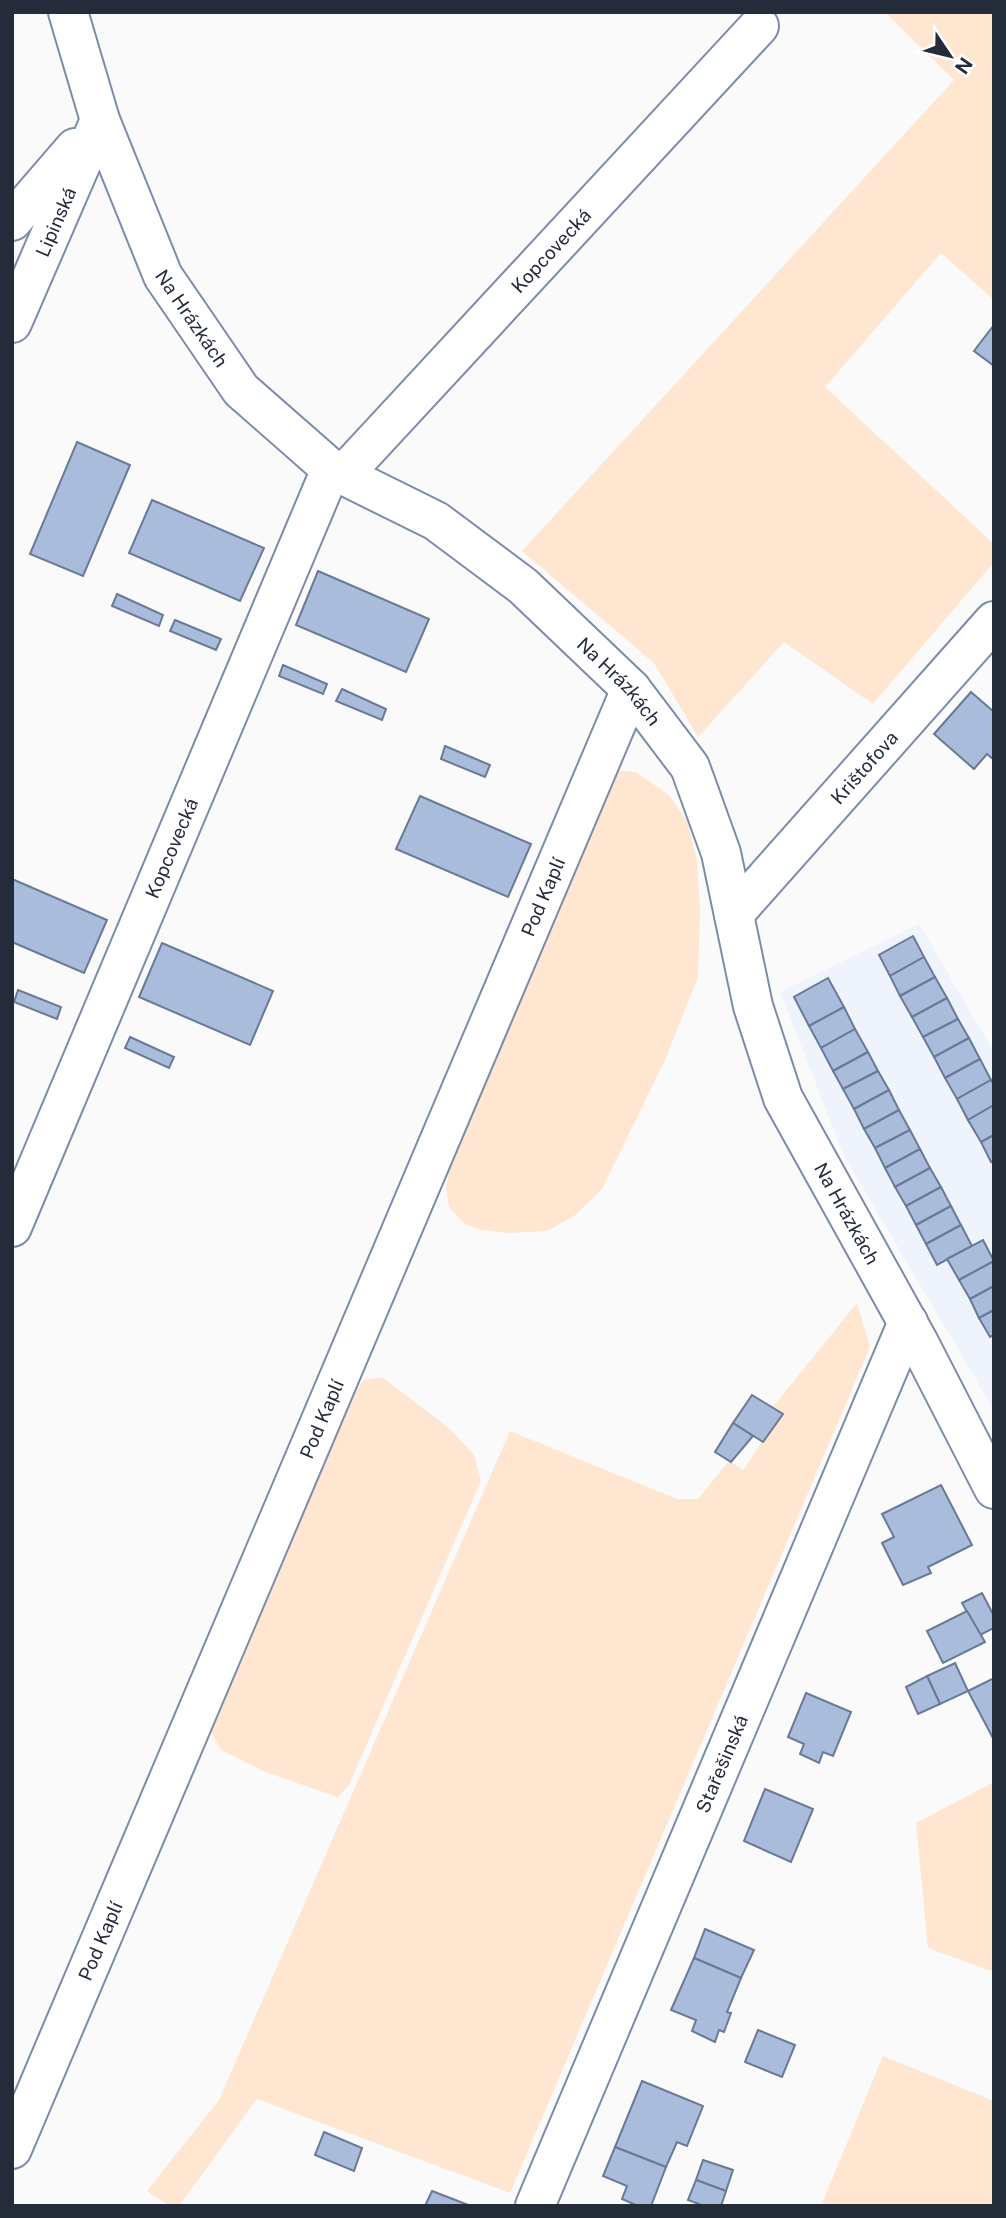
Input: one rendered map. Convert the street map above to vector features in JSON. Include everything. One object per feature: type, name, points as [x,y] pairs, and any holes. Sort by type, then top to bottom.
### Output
[{"type":"street","name":"Na Hrázkách","points":[[68,12],[100,120],[163,276],[241,390],[337,472],[436,521],[512,578],[631,689],[690,767],[721,853],[752,1006],[783,1098],[908,1322],[994,1489]]},
{"type":"street","name":"Kopcovecká","points":[[12,1227],[337,472],[759,26]]},
{"type":"street","points":[[12,221],[100,120]]},
{"type":"street","name":"Lipinská","points":[[12,323],[100,120]]},
{"type":"street","name":"Krištofova","points":[[734,914],[994,621]]},
{"type":"street","name":"Pod Kaplí","points":[[12,2149],[631,689]]},
{"type":"street","name":"Stařešinská","points":[[536,2206],[908,1322]]},
{"type":"shaded area","points":[[885,12],[994,12],[994,300],[941,253],[825,387],[994,544],[994,562],[873,704],[784,642],[698,737],[654,663],[522,551],[954,80]]},
{"type":"shaded area","points":[[614,770],[636,772],[669,795],[687,821],[697,860],[700,912],[698,977],[666,1058],[602,1189],[574,1216],[547,1231],[507,1233],[477,1229],[464,1223],[449,1207],[446,1189],[451,1155]]},
{"type":"shaded area","points":[[919,924],[994,1052],[994,1410],[844,1156],[780,992]]},
{"type":"shaded area","points":[[857,1303],[870,1347],[510,2193],[257,2099],[179,2206],[170,2206],[147,2191],[219,2100],[510,1431],[677,1499],[698,1499],[729,1461],[744,1470],[780,1413],[772,1408]]},
{"type":"shaded area","points":[[382,1377],[450,1429],[474,1455],[481,1481],[349,1785],[338,1797],[265,1772],[221,1750],[210,1730],[279,1572],[346,1407],[364,1380]]},
{"type":"shaded area","points":[[994,1782],[994,1972],[928,1948],[916,1823]]},
{"type":"shaded area","points":[[883,2056],[994,2101],[994,2206],[821,2206]]},
{"type":"building","points":[[994,325],[994,366],[974,351]]},
{"type":"building","points":[[77,442],[130,465],[83,576],[30,554]]},
{"type":"building","points":[[152,500],[264,548],[240,601],[129,553]]},
{"type":"building","points":[[318,571],[429,619],[406,672],[296,625]]},
{"type":"building","points":[[117,594],[163,615],[159,626],[112,606]]},
{"type":"building","points":[[175,620],[221,639],[216,650],[170,631]]},
{"type":"building","points":[[283,665],[327,684],[323,694],[279,676]]},
{"type":"building","points":[[342,689],[386,709],[382,720],[336,701]]},
{"type":"building","points":[[971,692],[994,712],[994,760],[987,754],[974,769],[934,734]]},
{"type":"building","points":[[445,746],[490,765],[485,777],[441,759]]},
{"type":"building","points":[[420,796],[531,844],[508,897],[396,849]]},
{"type":"building","points":[[12,879],[107,920],[84,973],[12,942]]},
{"type":"building","points":[[913,936],[924,957],[890,976],[879,955]]},
{"type":"building","points":[[162,943],[273,991],[250,1045],[139,997]]},
{"type":"building","points":[[924,957],[935,977],[900,996],[890,976]]},
{"type":"building","points":[[935,977],[947,998],[912,1017],[900,996]]},
{"type":"building","points":[[828,978],[844,1007],[809,1026],[794,997]]},
{"type":"building","points":[[18,990],[61,1007],[57,1019],[14,1002]]},
{"type":"building","points":[[947,998],[958,1019],[923,1037],[912,1017]]},
{"type":"building","points":[[844,1007],[855,1029],[821,1048],[809,1026]]},
{"type":"building","points":[[958,1019],[969,1038],[934,1057],[923,1037]]},
{"type":"building","points":[[855,1029],[868,1052],[833,1071],[821,1048]]},
{"type":"building","points":[[130,1037],[174,1057],[169,1068],[125,1048]]},
{"type":"building","points":[[969,1038],[980,1059],[945,1078],[934,1057]]},
{"type":"building","points":[[868,1052],[878,1071],[843,1089],[833,1071]]},
{"type":"building","points":[[980,1059],[991,1080],[957,1099],[945,1078]]},
{"type":"building","points":[[878,1071],[889,1090],[854,1109],[843,1089]]},
{"type":"building","points":[[991,1080],[994,1085],[994,1105],[968,1120],[957,1099]]},
{"type":"building","points":[[889,1090],[899,1110],[864,1129],[854,1109]]},
{"type":"building","points":[[994,1105],[994,1135],[981,1142],[968,1120]]},
{"type":"building","points":[[899,1110],[910,1130],[875,1148],[864,1129]]},
{"type":"building","points":[[910,1130],[920,1149],[885,1168],[875,1148]]},
{"type":"building","points":[[994,1135],[994,1160],[991,1162],[981,1142]]},
{"type":"building","points":[[920,1149],[930,1168],[895,1187],[885,1168]]},
{"type":"building","points":[[930,1168],[941,1187],[906,1206],[895,1187]]},
{"type":"building","points":[[941,1187],[951,1206],[916,1225],[906,1206]]},
{"type":"building","points":[[951,1206],[961,1225],[926,1244],[916,1225]]},
{"type":"building","points":[[961,1225],[972,1246],[937,1265],[926,1244]]},
{"type":"building","points":[[983,1240],[994,1261],[959,1280],[947,1259]]},
{"type":"building","points":[[994,1261],[994,1286],[970,1299],[959,1280]]},
{"type":"building","points":[[994,1286],[994,1310],[979,1318],[970,1299]]},
{"type":"building","points":[[994,1310],[994,1335],[990,1337],[979,1318]]},
{"type":"building","points":[[752,1395],[783,1414],[763,1442],[733,1423]]},
{"type":"building","points":[[733,1423],[753,1436],[731,1462],[715,1452]]},
{"type":"building","points":[[941,1485],[972,1545],[928,1567],[931,1573],[903,1585],[882,1543],[894,1537],[882,1514]]},
{"type":"building","points":[[982,1593],[994,1616],[994,1628],[980,1635],[962,1603]]},
{"type":"building","points":[[967,1611],[985,1642],[943,1663],[927,1631]]},
{"type":"building","points":[[955,1663],[968,1691],[940,1704],[927,1676]]},
{"type":"building","points":[[927,1676],[940,1704],[918,1714],[906,1687]]},
{"type":"building","points":[[994,1678],[994,1740],[968,1691]]},
{"type":"building","points":[[806,1693],[851,1712],[833,1756],[823,1752],[819,1763],[800,1754],[804,1744],[788,1737]]},
{"type":"building","points":[[765,1789],[813,1809],[791,1862],[744,1841]]},
{"type":"building","points":[[705,1929],[754,1950],[741,1978],[694,1958]]},
{"type":"building","points":[[694,1958],[741,1978],[727,2012],[731,2013],[724,2032],[719,2030],[715,2042],[692,2031],[696,2020],[671,2010]]},
{"type":"building","points":[[758,2030],[795,2045],[782,2077],[745,2062]]},
{"type":"building","points":[[642,2081],[703,2106],[687,2146],[677,2142],[666,2167],[615,2147]]},
{"type":"building","points":[[324,2132],[362,2148],[354,2171],[315,2155]]},
{"type":"building","points":[[615,2147],[666,2167],[651,2206],[638,2206],[622,2199],[627,2186],[603,2176]]},
{"type":"building","points":[[703,2160],[733,2170],[726,2191],[696,2180]]},
{"type":"building","points":[[696,2180],[726,2191],[721,2206],[704,2206],[688,2200]]},
{"type":"building","points":[[432,2191],[471,2206],[425,2206]]}]
